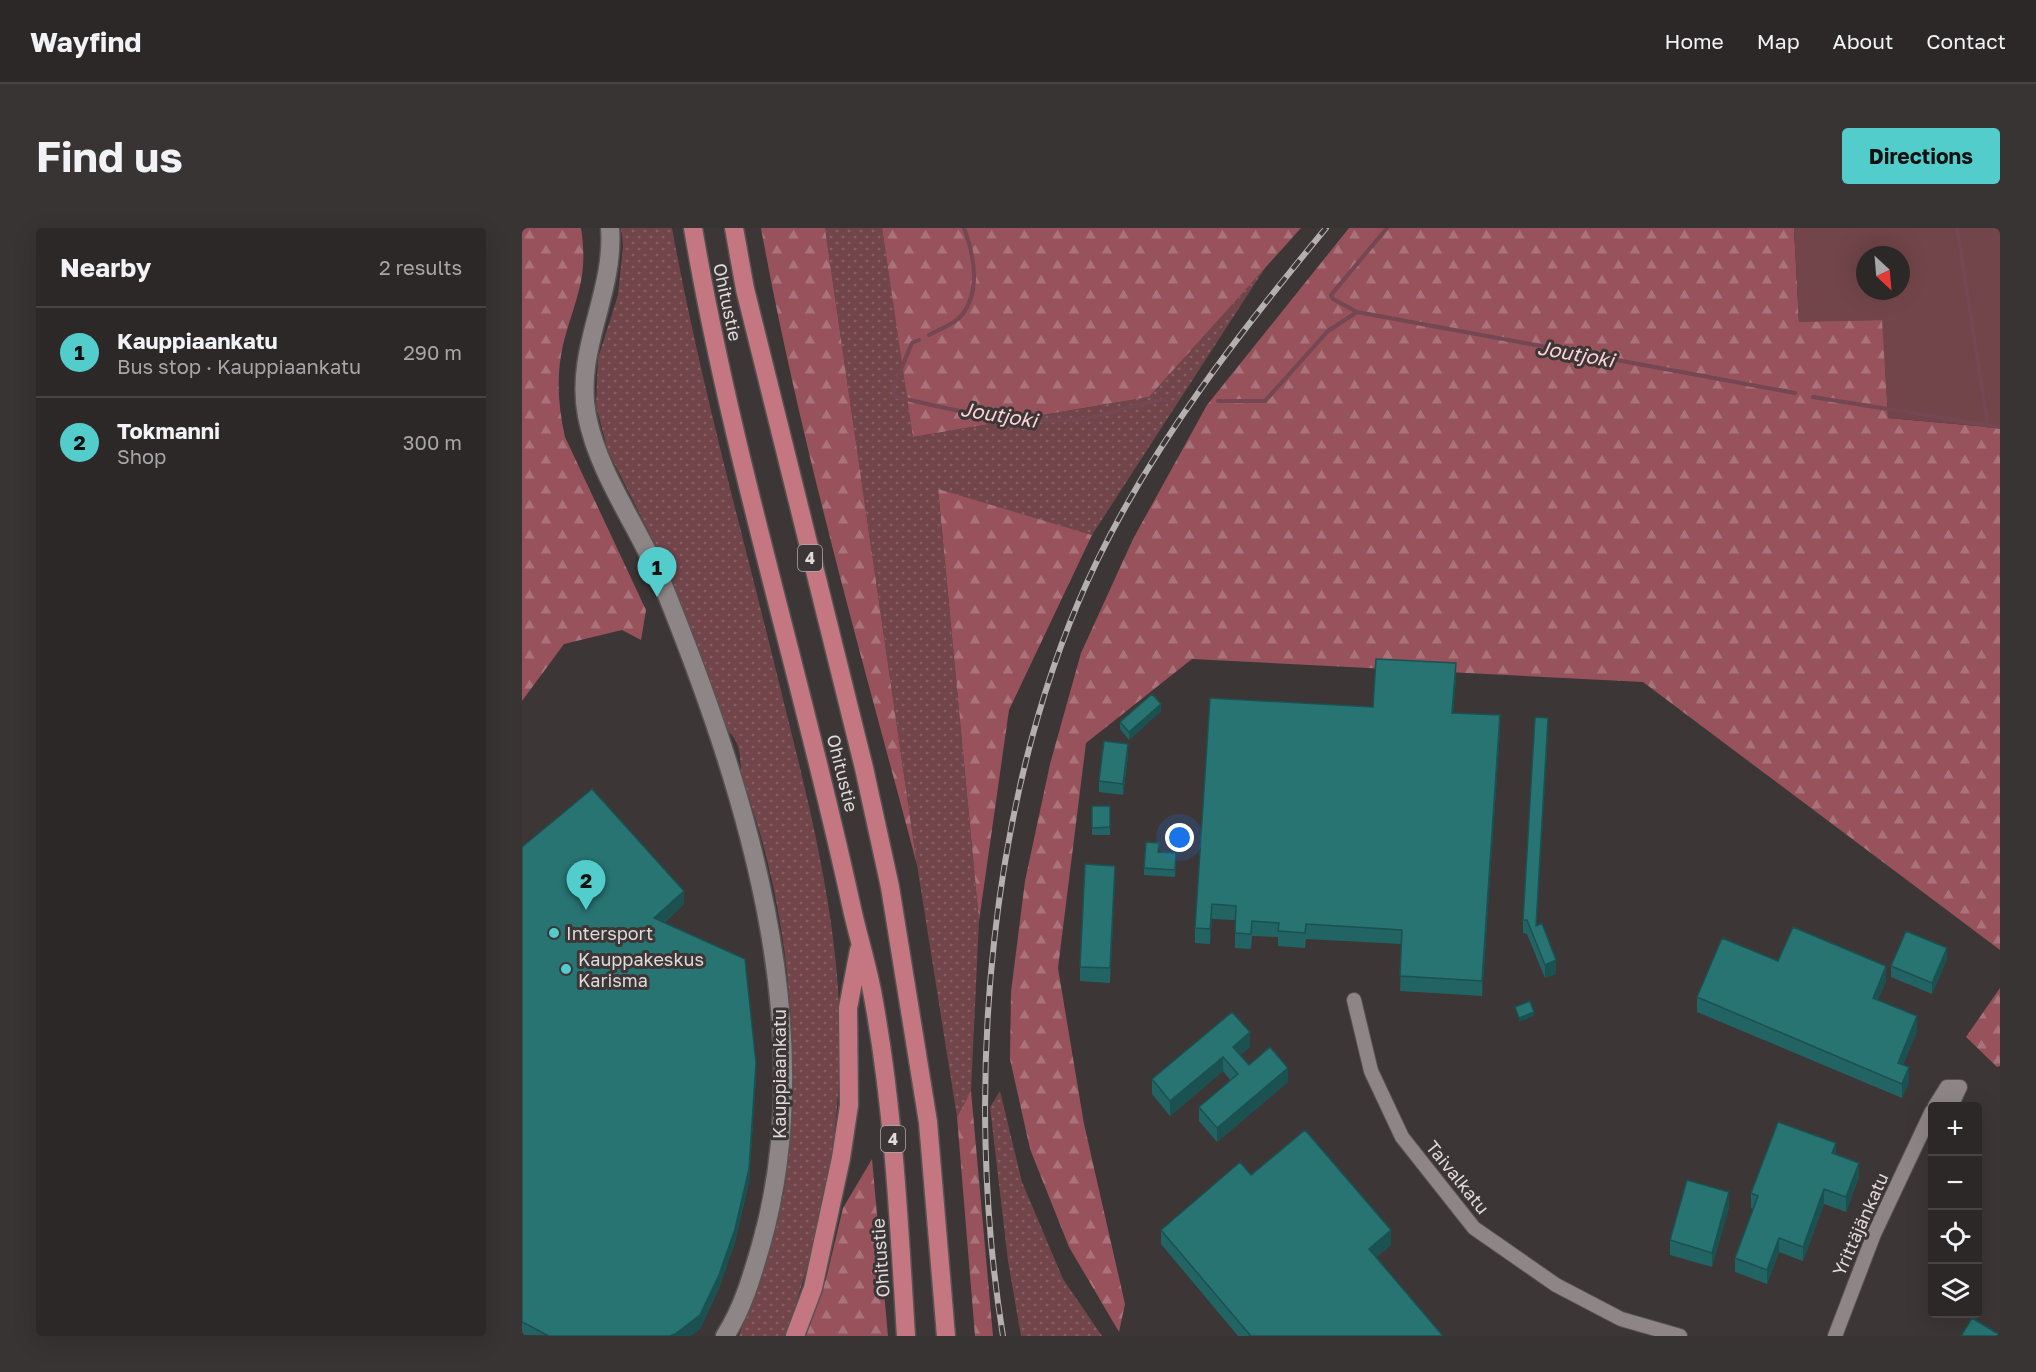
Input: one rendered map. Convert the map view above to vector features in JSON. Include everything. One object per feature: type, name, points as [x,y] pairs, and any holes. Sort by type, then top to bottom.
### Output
[{"type":"highway","name":"Ohitustie","points":[[693,228],[705,298],[730,409],[822,775],[874,1001],[893,1133],[906,1336]]},
{"type":"highway","name":"Ohitustie","points":[[734,228],[750,311],[864,768],[890,887],[928,1122],[946,1336]]},
{"type":"highway","points":[[795,1336],[813,1288],[842,1158],[849,1105],[848,1008],[860,945]]},
{"type":"street","name":"Kauppiaankatu","points":[[610,228],[612,247],[602,307],[587,349],[585,367],[587,417],[604,463],[662,584],[719,736],[758,876],[780,1006],[783,1071],[777,1173],[754,1269],[736,1318],[725,1336]]},
{"type":"street","name":"Taivalkatu","points":[[1354,1000],[1371,1071],[1402,1137],[1474,1228],[1556,1285],[1612,1314],[1680,1336]]},
{"type":"street","points":[[1938,1102],[1947,1087],[1960,1087],[1953,1102]]},
{"type":"street","name":"Yrittäjänkatu","points":[[1835,1336],[1874,1233],[1928,1123]]},
{"type":"shaded area","points":[[621,228],[672,228],[710,406],[804,783],[829,911],[839,998],[840,1041],[836,1117],[832,1154],[817,1227],[785,1336],[739,1336],[778,1219],[788,1160],[792,1045],[786,964],[773,885],[744,785],[738,745],[728,731],[663,560],[608,451],[596,406],[598,358],[618,295],[623,246]]},
{"type":"shaded area","points":[[825,228],[882,228],[914,437],[1149,397],[1265,268],[1092,535],[938,490],[979,921],[971,1091],[957,1117],[917,865]]},
{"type":"shaded area","points":[[1794,228],[2000,228],[2000,428],[1888,418],[1882,320],[1799,322]]},
{"type":"shaded area","points":[[1000,1091],[1022,1182],[1063,1279],[1102,1336],[1021,1336],[1008,1261],[990,1107]]},
{"type":"green space","points":[[522,228],[581,228],[582,275],[563,345],[559,368],[559,402],[565,437],[646,610],[641,640],[622,630],[564,644],[522,701]]},
{"type":"green space","points":[[761,228],[825,228],[917,865],[813,468],[794,389]]},
{"type":"green space","points":[[882,228],[1301,228],[1149,397],[913,437]]},
{"type":"green space","points":[[1349,228],[1794,228],[1799,321],[1883,320],[1888,418],[2000,428],[2000,950],[1643,682],[1192,659],[1086,743],[1058,968],[1084,1124],[1125,1304],[1119,1332],[1069,1247],[1030,1149],[1010,1059],[1011,992],[1025,881],[1050,764],[1081,653],[1133,539],[1207,405]]},
{"type":"green space","points":[[938,489],[1092,535],[1009,710],[979,921]]},
{"type":"green space","points":[[2000,988],[2000,1066],[1997,1067],[1966,1037]]},
{"type":"green space","points":[[971,1091],[993,1336],[975,1336],[957,1117]]},
{"type":"green space","points":[[872,1159],[888,1336],[804,1336],[826,1279],[843,1208]]},
{"type":"building","points":[[1376,659],[1456,663],[1452,713],[1500,715],[1482,981],[1400,976],[1402,930],[1306,924],[1305,933],[1278,931],[1279,923],[1252,921],[1251,934],[1235,933],[1236,906],[1212,904],[1210,929],[1195,928],[1210,698],[1373,707]]},
{"type":"building","points":[[1152,694],[1161,704],[1129,732],[1120,722]]},
{"type":"building","points":[[1535,717],[1548,718],[1536,926],[1542,923],[1556,960],[1545,965],[1527,920],[1523,920]]},
{"type":"building","points":[[1104,741],[1128,744],[1123,784],[1099,781]]},
{"type":"building","points":[[592,789],[684,891],[654,918],[745,959],[756,1063],[749,1169],[735,1229],[719,1275],[700,1315],[670,1336],[549,1336],[522,1322],[522,847]]},
{"type":"building","points":[[1092,806],[1110,806],[1110,827],[1092,828]]},
{"type":"building","points":[[1146,842],[1159,843],[1158,852],[1176,853],[1175,870],[1144,868]]},
{"type":"building","points":[[1085,864],[1115,866],[1110,968],[1080,967]]},
{"type":"building","points":[[1793,927],[1886,966],[1873,998],[1917,1016],[1898,1063],[1909,1067],[1902,1084],[1697,997],[1722,938],[1778,961]]},
{"type":"building","points":[[1906,931],[1947,948],[1932,983],[1891,966]]},
{"type":"building","points":[[1530,1001],[1534,1012],[1519,1018],[1515,1007]]},
{"type":"building","points":[[1232,1012],[1250,1032],[1233,1047],[1249,1065],[1270,1047],[1288,1068],[1217,1128],[1199,1107],[1238,1074],[1223,1057],[1170,1101],[1152,1079]]},
{"type":"building","points":[[1778,1122],[1836,1143],[1832,1153],[1859,1163],[1846,1197],[1824,1189],[1803,1247],[1779,1238],[1767,1270],[1735,1258],[1758,1196],[1751,1193]]},
{"type":"building","points":[[1305,1130],[1391,1230],[1369,1249],[1443,1336],[1249,1336],[1161,1230],[1240,1162],[1251,1175]]},
{"type":"building","points":[[1687,1180],[1729,1192],[1712,1253],[1670,1240]]},
{"type":"building","points":[[1972,1318],[2000,1335],[2000,1336],[1961,1336]]},
{"type":"waterway","points":[[929,335],[959,318],[972,295],[973,261],[964,228]]},
{"type":"waterway","name":"Joutjoki","points":[[1387,228],[1331,295],[1333,299],[1357,312],[1795,393]]},
{"type":"waterway","name":"Joutjoki","points":[[1957,228],[1988,426]]},
{"type":"waterway","name":"Joutjoki","points":[[1218,401],[1265,401],[1328,331],[1357,312]]},
{"type":"waterway","name":"Joutjoki","points":[[919,340],[912,343],[894,386],[894,396],[986,416],[1057,421],[1091,417],[1165,400]]},
{"type":"waterway","name":"Joutjoki","points":[[1813,397],[2000,427]]},
{"type":"railway","points":[[1003,1336],[991,1242],[986,1143],[986,1042],[994,940],[1009,839],[1031,741],[1061,647],[1098,559],[1121,514],[1202,387],[1326,228]]},
{"type":"place","name":"Kauppiaankatu","points":[[657,597]]},
{"type":"place","name":"Tokmanni","points":[[586,910]]},
{"type":"place","name":"Intersport","points":[[554,933]]},
{"type":"place","name":"Kauppakeskus Karisma","points":[[566,969]]}]
